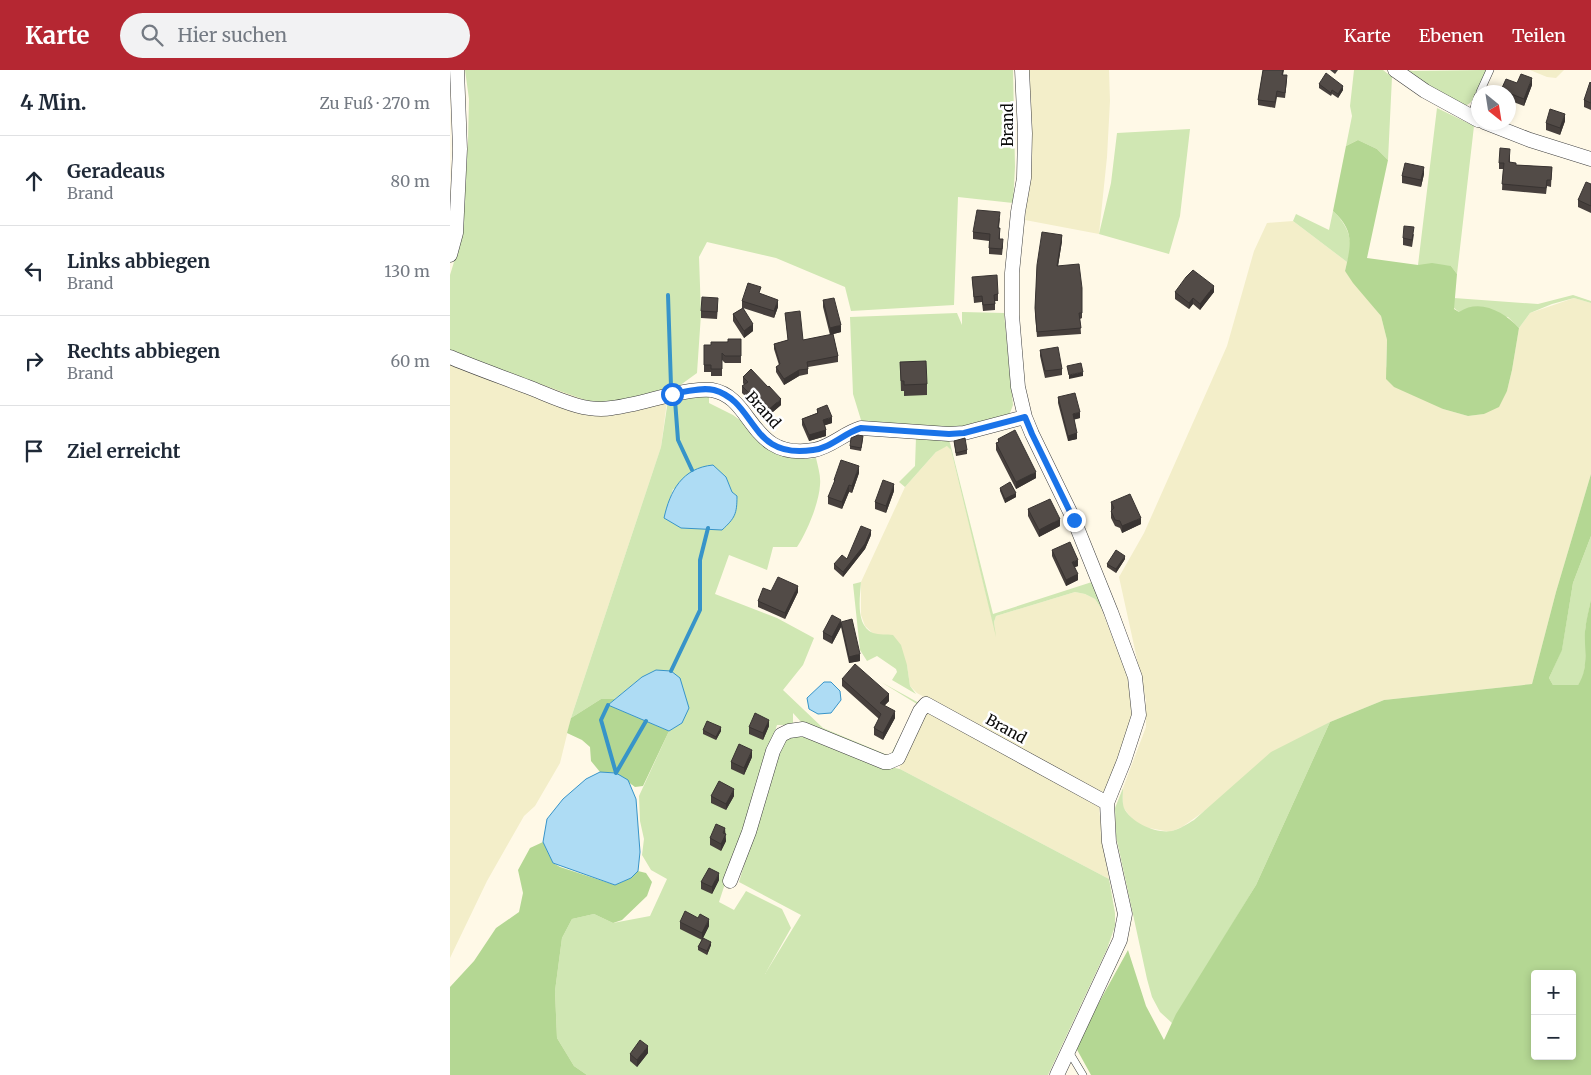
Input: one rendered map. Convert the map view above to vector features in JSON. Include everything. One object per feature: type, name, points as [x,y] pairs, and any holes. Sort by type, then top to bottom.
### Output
[{"type":"street","points":[[450,254],[456,234],[460,149],[458,70]]},
{"type":"street","name":"Brand","points":[[1022,70],[1025,133],[1024,178],[1018,212],[1012,273],[1012,315],[1018,386],[1025,417],[1032,434],[1074,520],[1098,576],[1135,677],[1140,716],[1107,803],[1109,842],[1125,914],[1120,940],[1068,1050]]},
{"type":"street","points":[[1395,70],[1425,91],[1471,116]]},
{"type":"street","points":[[1504,130],[1591,159]]},
{"type":"street","name":"Brand","points":[[450,357],[572,404],[596,409],[611,409],[672,394],[712,390],[720,392],[731,400],[770,443],[779,449],[789,451],[819,449],[853,430],[861,428],[949,434],[964,433],[1025,417]]},
{"type":"street","name":"Brand","points":[[730,881],[749,832],[773,751],[781,736],[796,729],[803,729],[884,762],[889,762],[898,758],[920,711],[926,704],[1107,803]]},
{"type":"street","points":[[1057,1075],[1068,1050]]},
{"type":"lane","points":[[1483,85],[1490,70]]},
{"type":"lane","points":[[1068,1050],[1083,1075]]},
{"type":"shaded area","points":[[1027,70],[1109,70],[1110,101],[1107,157],[1099,234],[1025,220],[1030,154]]},
{"type":"shaded area","points":[[1530,70],[1564,70],[1556,78],[1547,77]]},
{"type":"shaded area","points":[[1293,221],[1347,262],[1345,271],[1381,316],[1387,340],[1386,367],[1443,409],[1468,416],[1484,414],[1507,391],[1519,328],[1530,313],[1574,298],[1591,303],[1591,474],[1556,592],[1532,684],[1384,700],[1330,722],[1182,827],[1170,832],[1144,827],[1132,819],[1123,807],[1123,788],[1146,727],[1146,700],[1119,577],[1144,533],[1227,346],[1254,251],[1267,223]]},
{"type":"shaded area","points":[[450,352],[668,394],[661,447],[571,718],[560,763],[535,806],[524,816],[487,881],[450,958]]},
{"type":"shaded area","points":[[948,446],[951,450],[995,631],[994,622],[996,616],[1075,592],[1095,599],[1101,608],[1128,678],[1134,714],[1122,753],[1105,792],[1094,791],[917,693],[910,686],[907,665],[865,626],[861,615],[861,582],[905,487],[936,452],[942,447]]},
{"type":"shaded area","points":[[924,709],[1099,807],[1109,879],[900,769],[899,760]]},
{"type":"green space","points":[[465,70],[1013,70],[1015,167],[1013,203],[958,197],[954,305],[851,311],[845,287],[776,258],[707,242],[699,257],[701,314],[697,373],[668,394],[617,404],[594,403],[450,352],[450,275],[462,236],[468,141],[469,99]]},
{"type":"green space","points":[[1354,70],[1383,70],[1392,77],[1388,160],[1377,149],[1358,140],[1346,146],[1352,116],[1350,106]]},
{"type":"green space","points":[[1405,70],[1486,70],[1481,85],[1471,85],[1471,102],[1466,106],[1460,106]]},
{"type":"green space","points":[[1437,108],[1471,125],[1471,130],[1474,130],[1457,274],[1451,266],[1418,265]]},
{"type":"green space","points":[[1190,129],[1180,216],[1169,254],[1099,234],[1111,183],[1117,133]]},
{"type":"green space","points":[[1358,140],[1377,149],[1388,160],[1367,258],[1418,265],[1432,263],[1451,266],[1457,274],[1454,309],[1459,312],[1475,306],[1491,309],[1499,312],[1519,328],[1507,391],[1499,407],[1484,414],[1468,416],[1443,409],[1394,387],[1386,379],[1387,340],[1381,316],[1345,271],[1350,246],[1348,232],[1340,218],[1333,211],[1346,146]]},
{"type":"green space","points":[[1333,211],[1343,222],[1349,234],[1350,248],[1347,262],[1293,221],[1296,214],[1329,230]]},
{"type":"green space","points":[[1573,295],[1591,301],[1591,303],[1574,298],[1552,304],[1530,313],[1519,328],[1508,317],[1459,312],[1454,308],[1454,298],[1538,304]]},
{"type":"green space","points":[[962,312],[1004,313],[1013,405],[1010,413],[1002,418],[942,431],[866,423],[861,420],[853,394],[850,317],[957,313],[962,325]]},
{"type":"green space","points":[[709,394],[709,403],[733,415],[748,426],[805,459],[816,458],[820,478],[819,492],[812,517],[797,547],[773,547],[767,570],[729,555],[715,594],[777,618],[814,638],[803,665],[783,690],[823,728],[890,756],[917,704],[881,682],[919,703],[892,758],[803,724],[793,713],[793,725],[777,725],[719,902],[734,910],[746,891],[782,909],[791,928],[765,974],[801,915],[739,882],[782,738],[796,731],[880,765],[900,769],[1109,879],[1115,913],[1115,926],[1107,949],[1048,1075],[587,1075],[574,1066],[557,1038],[555,991],[562,938],[572,919],[594,914],[613,923],[650,916],[667,879],[651,870],[642,855],[644,839],[640,821],[639,796],[669,731],[682,723],[642,677],[615,699],[601,699],[571,718],[661,447],[668,400]],"holes":[[[726,477],[732,492],[722,530],[664,518],[673,489]]]},
{"type":"green space","points":[[916,437],[948,439],[950,443],[993,614],[1095,581],[1106,606],[1101,608],[1095,599],[1075,592],[996,616],[994,622],[996,637],[951,450],[947,446],[936,452],[905,487],[899,482],[915,466]]},
{"type":"green space","points":[[1591,474],[1591,536],[1573,583],[1562,650],[1549,678],[1553,685],[1578,685],[1585,666],[1585,627],[1591,599],[1591,1075],[1091,1075],[1075,1046],[1128,950],[1146,1006],[1164,1040],[1176,1014],[1256,885],[1330,722],[1384,700],[1532,684],[1556,592]]},
{"type":"green space","points":[[1591,536],[1591,599],[1585,630],[1583,678],[1578,685],[1553,685],[1549,678],[1562,649],[1573,583]]},
{"type":"green space","points":[[861,582],[860,610],[863,624],[873,633],[893,635],[901,645],[907,665],[910,686],[916,694],[892,680],[897,672],[896,669],[877,656],[867,661],[860,650],[853,584]]},
{"type":"green space","points":[[601,699],[615,699],[608,705],[669,731],[643,786],[635,787],[616,773],[600,772],[591,761],[590,747],[582,740],[567,733],[571,718]]},
{"type":"green space","points":[[1330,722],[1256,885],[1172,1023],[1160,1012],[1152,997],[1116,836],[1115,808],[1123,788],[1124,808],[1132,818],[1152,829],[1172,831],[1194,820],[1271,752]]},
{"type":"green space","points":[[543,842],[553,863],[560,867],[615,885],[631,878],[638,871],[646,873],[652,882],[647,896],[622,920],[613,923],[594,914],[572,919],[562,938],[555,991],[557,1038],[574,1066],[587,1075],[450,1075],[450,987],[474,961],[496,928],[519,912],[523,893],[518,870],[530,848]]},
{"type":"water","points":[[713,465],[726,477],[732,492],[737,496],[736,512],[730,522],[722,530],[681,528],[664,518],[670,499],[679,482],[693,471]]},
{"type":"water","points":[[656,670],[671,671],[680,678],[689,708],[682,723],[669,731],[608,705],[642,677]]},
{"type":"water","points":[[824,682],[831,682],[840,691],[841,700],[831,713],[818,714],[809,709],[807,698]]},
{"type":"water","points":[[600,772],[616,773],[628,780],[636,799],[640,852],[638,871],[631,878],[615,885],[553,863],[543,842],[547,819],[563,799],[586,779]]},
{"type":"building","points":[[1263,70],[1283,70],[1282,75],[1287,75],[1285,93],[1277,91],[1275,102],[1258,100]]},
{"type":"building","points":[[1326,73],[1343,86],[1338,94],[1332,90],[1331,93],[1319,84]]},
{"type":"building","points":[[1521,74],[1532,78],[1524,99],[1516,96],[1516,85],[1503,85],[1506,79],[1517,83]]},
{"type":"building","points":[[1591,83],[1591,103],[1584,100]]},
{"type":"building","points":[[1550,109],[1565,114],[1560,128],[1546,123]]},
{"type":"building","points":[[1500,148],[1510,149],[1509,162],[1516,163],[1516,165],[1552,167],[1551,180],[1547,180],[1546,188],[1502,184],[1504,163],[1499,163]]},
{"type":"building","points":[[1405,163],[1424,167],[1421,180],[1402,176]]},
{"type":"building","points":[[1586,182],[1591,184],[1591,206],[1578,200]]},
{"type":"building","points":[[977,210],[1000,212],[998,228],[1000,228],[999,239],[1003,239],[1002,249],[989,248],[990,234],[973,232]]},
{"type":"building","points":[[1404,226],[1414,227],[1412,240],[1403,238]]},
{"type":"building","points":[[1042,232],[1062,235],[1057,266],[1079,264],[1082,288],[1082,313],[1079,313],[1081,328],[1037,332],[1035,308],[1037,265]]},
{"type":"building","points":[[1193,270],[1214,286],[1200,304],[1193,298],[1189,303],[1175,292]]},
{"type":"building","points":[[997,275],[998,294],[994,295],[995,304],[983,305],[982,296],[974,297],[972,277]]},
{"type":"building","points":[[748,283],[761,287],[759,293],[778,300],[774,311],[742,301]]},
{"type":"building","points":[[702,297],[718,298],[717,312],[701,311]]},
{"type":"building","points":[[834,298],[841,325],[830,328],[823,300]]},
{"type":"building","points":[[743,308],[753,324],[744,331],[733,314]]},
{"type":"building","points":[[800,311],[803,340],[833,334],[838,356],[807,362],[808,369],[799,370],[784,379],[776,367],[780,364],[774,344],[788,340],[785,313]]},
{"type":"building","points":[[728,339],[741,339],[741,356],[725,356],[722,353],[722,369],[711,369],[711,365],[704,365],[704,345],[711,345],[711,342],[728,342]]},
{"type":"building","points":[[1058,347],[1062,369],[1045,371],[1040,350]]},
{"type":"building","points":[[926,361],[927,384],[904,385],[904,381],[901,381],[900,362]]},
{"type":"building","points":[[1081,363],[1083,372],[1069,375],[1067,366]]},
{"type":"building","points":[[751,369],[781,399],[767,411],[742,386],[748,382],[743,377]]},
{"type":"building","points":[[1075,393],[1080,412],[1073,414],[1077,433],[1068,436],[1058,397]]},
{"type":"building","points":[[827,405],[832,417],[823,420],[826,430],[809,435],[802,419],[818,413],[817,409]]},
{"type":"building","points":[[1015,430],[1036,472],[1016,482],[996,443],[999,442],[998,439]]},
{"type":"building","points":[[858,435],[863,436],[861,448],[850,446],[851,438]]},
{"type":"building","points":[[965,438],[967,450],[956,453],[954,441]]},
{"type":"building","points":[[841,460],[859,466],[852,486],[849,485],[842,502],[828,497]]},
{"type":"building","points":[[883,480],[894,484],[886,506],[875,502]]},
{"type":"building","points":[[1010,482],[1016,493],[1005,499],[1000,488]]},
{"type":"building","points":[[1130,494],[1141,518],[1122,526],[1120,521],[1115,520],[1111,511],[1114,508],[1111,502]]},
{"type":"building","points":[[1050,499],[1060,519],[1039,530],[1028,509]]},
{"type":"building","points":[[861,526],[871,530],[865,544],[843,572],[834,564],[842,555],[847,559]]},
{"type":"building","points":[[1070,542],[1078,560],[1072,562],[1078,574],[1066,580],[1052,550]]},
{"type":"building","points":[[1116,550],[1125,556],[1116,569],[1107,564]]},
{"type":"building","points":[[778,577],[798,586],[785,613],[758,601],[763,588],[771,591]]},
{"type":"building","points":[[832,615],[841,620],[832,637],[823,632]]},
{"type":"building","points":[[852,619],[860,654],[849,657],[841,622]]},
{"type":"building","points":[[855,664],[889,694],[880,703],[895,711],[883,733],[874,728],[881,714],[842,679]]},
{"type":"building","points":[[755,713],[769,720],[763,733],[749,727]]},
{"type":"building","points":[[707,721],[721,727],[716,737],[703,730]]},
{"type":"building","points":[[739,744],[752,750],[744,768],[731,762]]},
{"type":"building","points":[[719,781],[734,789],[726,804],[711,796]]},
{"type":"building","points":[[716,824],[725,828],[723,833],[726,834],[721,844],[710,838]]},
{"type":"building","points":[[709,868],[719,873],[712,887],[701,882]]},
{"type":"building","points":[[685,911],[698,918],[700,914],[709,919],[702,933],[680,922]]},
{"type":"building","points":[[703,938],[711,942],[707,951],[698,947]]},
{"type":"building","points":[[640,1040],[648,1046],[637,1060],[630,1054]]},
{"type":"waterway","points":[[668,295],[671,386]]},
{"type":"waterway","points":[[675,400],[678,440],[692,470]]},
{"type":"waterway","points":[[671,671],[700,610],[700,560],[708,528]]},
{"type":"waterway","points":[[608,705],[601,720],[616,773]]},
{"type":"waterway","points":[[616,773],[646,721]]},
{"type":"route","points":[[672,394],[699,390],[720,392],[736,404],[770,443],[779,449],[789,451],[819,449],[853,430],[861,428],[949,434],[964,433],[1025,417],[1074,520]]}]
